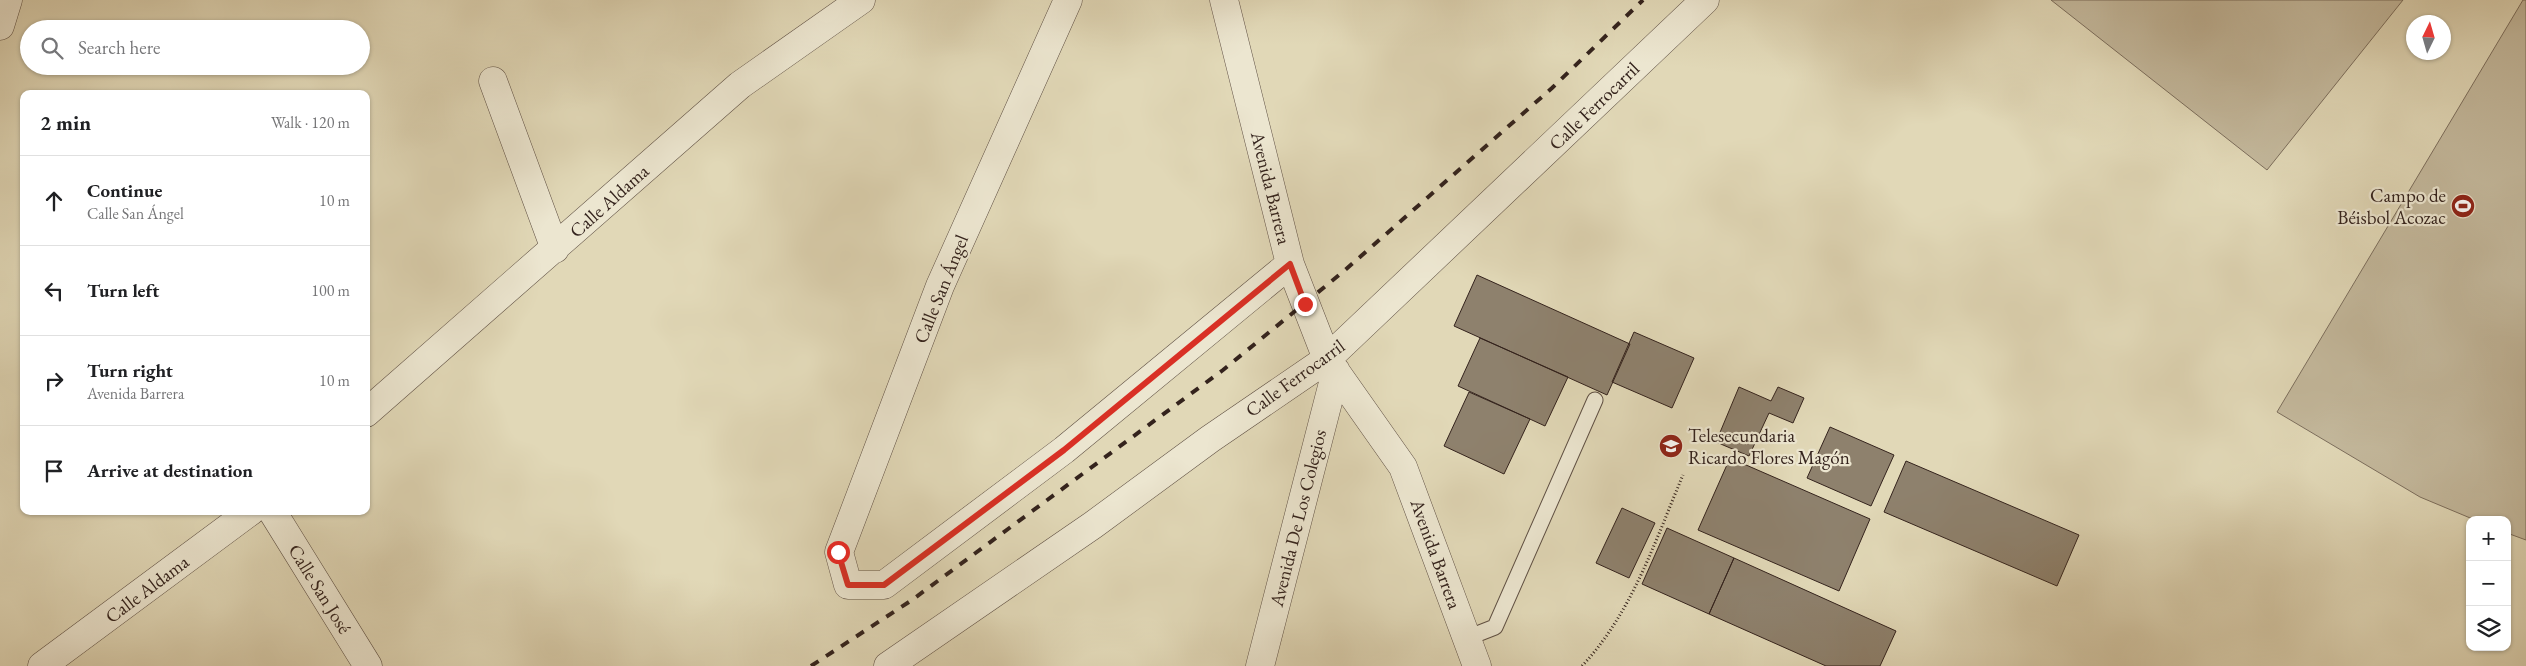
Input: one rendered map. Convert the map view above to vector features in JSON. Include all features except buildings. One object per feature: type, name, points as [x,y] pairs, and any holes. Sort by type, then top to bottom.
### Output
[{"type":"street","points":[[0,26],[8,0]]},
{"type":"street","name":"Calle Aldama","points":[[370,410],[556,249],[740,85],[861,0]]},
{"type":"street","name":"Calle San Ángel","points":[[1068,0],[940,286],[838,552],[848,585],[884,585],[1064,450],[1290,264]]},
{"type":"street","name":"Avenida Barrera","points":[[1224,0],[1290,264],[1332,365],[1403,467],[1477,666]]},
{"type":"street","name":"Calle Ferrocarril","points":[[888,666],[1093,525],[1210,439],[1332,365],[1705,0]]},
{"type":"street","points":[[493,81],[556,249]]},
{"type":"street","name":"Avenida De Los Colegios","points":[[1260,666],[1332,365]]},
{"type":"street","name":"Calle Aldama","points":[[42,666],[246,515]]},
{"type":"street","name":"Calle San José","points":[[274,515],[368,666]]},
{"type":"lane","points":[[1467,638],[1495,627],[1596,400]]},
{"type":"path","points":[[1582,666],[1612,628],[1638,582],[1683,475]]},
{"type":"shaded area","points":[[2051,0],[2403,0],[2267,170]]},
{"type":"shaded area","name":"Campo de Béisbol Acozac","points":[[2523,0],[2526,0],[2526,540],[2511,534],[2511,516],[2466,516],[2420,497],[2277,412]]},
{"type":"railway","points":[[811,666],[912,600],[1223,370],[1344,271],[1552,88],[1643,0]]},
{"type":"place","name":"Campo de Béisbol Acozac","points":[[2463,206]]},
{"type":"place","name":"Telesecundaria Ricardo Flores Magón","points":[[1671,446]]},
{"type":"route","points":[[838,552],[848,585],[884,585],[1064,450],[1290,264],[1305,304]]}]
